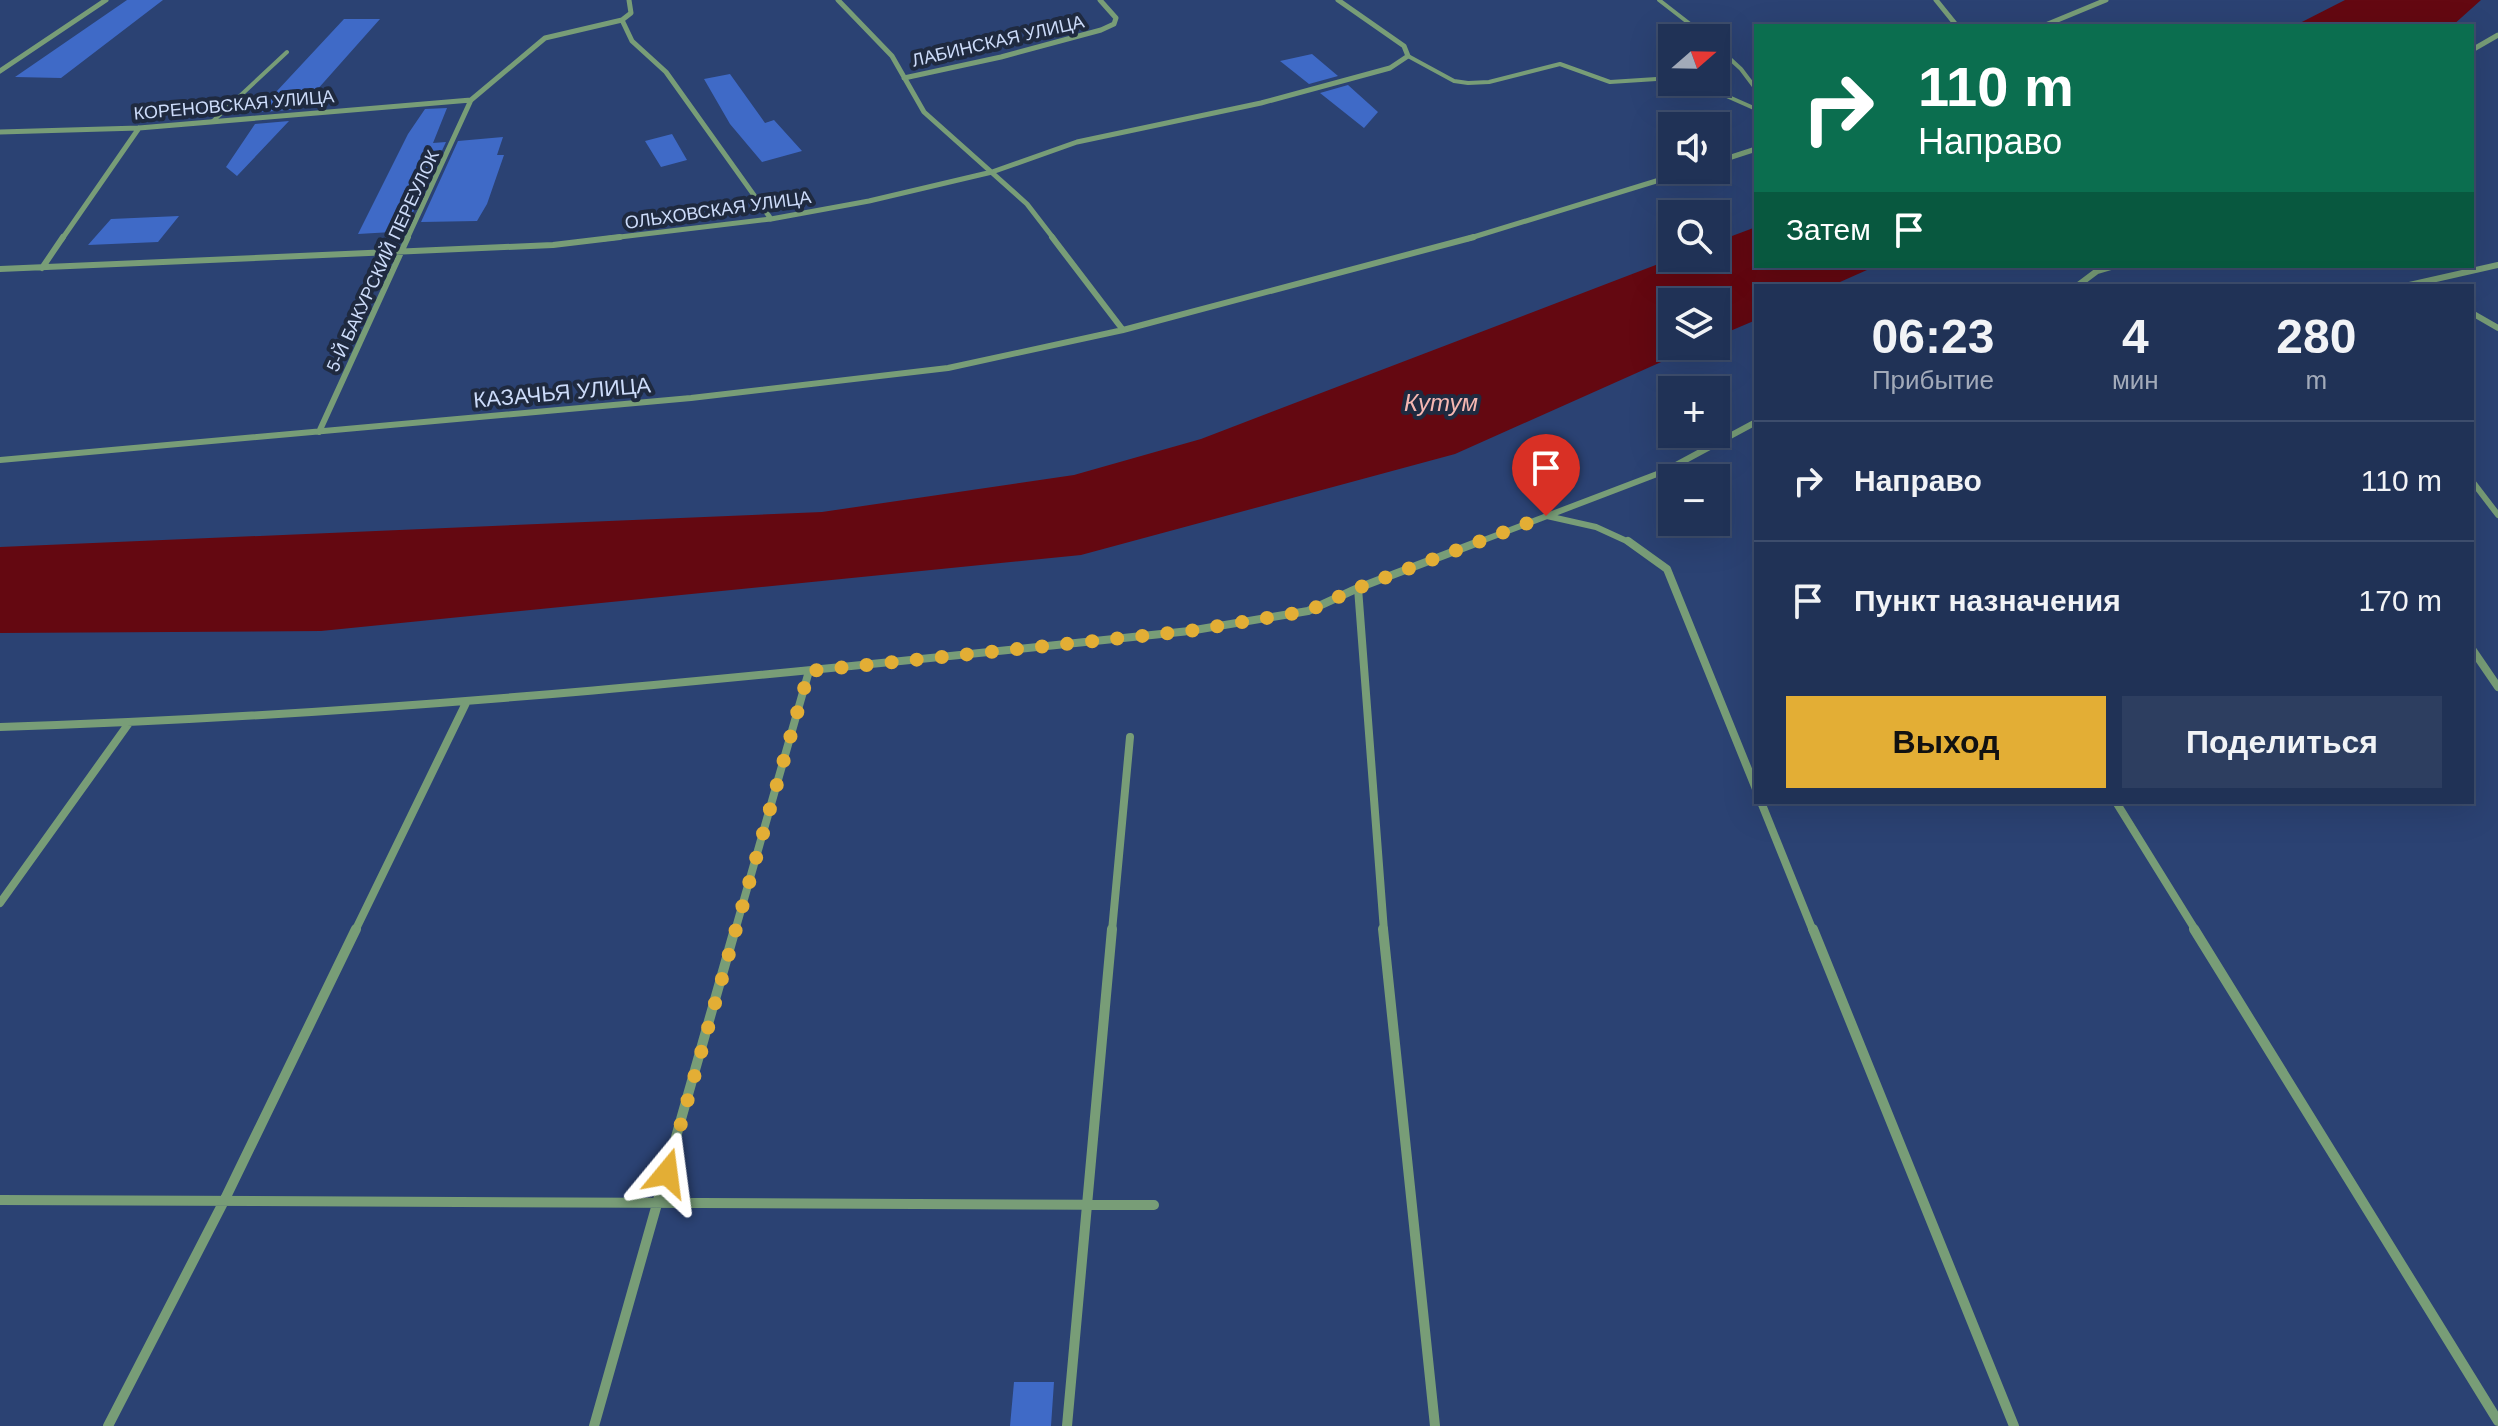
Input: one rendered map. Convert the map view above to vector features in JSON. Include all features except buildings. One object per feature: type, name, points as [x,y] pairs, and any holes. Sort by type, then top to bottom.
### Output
[{"type":"street","points":[[0,71],[106,0]]},
{"type":"street","points":[[471,100],[545,38],[622,20],[631,13],[629,0]]},
{"type":"street","points":[[838,0],[892,56],[924,112],[1027,204],[1123,330]]},
{"type":"street","name":"ЛАБИНСКАЯ УЛИЦА","points":[[904,78],[1001,57],[1101,30],[1114,24],[1116,18],[1100,0]]},
{"type":"street","points":[[1338,0],[1404,46],[1408,56]]},
{"type":"street","points":[[1936,0],[1955,24]]},
{"type":"street","points":[[2048,24],[2106,0]]},
{"type":"street","points":[[622,20],[632,41],[666,72],[771,219]]},
{"type":"street","points":[[2474,49],[2498,35]]},
{"type":"street","name":"ОЛЬХОВСКАЯ УЛИЦА","points":[[0,269],[553,245],[771,219],[869,201],[992,172],[1077,142],[1261,103],[1390,68],[1408,56]]},
{"type":"street","name":"КОРЕНОВСКАЯ УЛИЦА","points":[[0,132],[139,128],[471,100]]},
{"type":"street","name":"5-Й БАКУРСКИЙ ПЕРЕУЛОК","points":[[319,432],[471,100]]},
{"type":"street","points":[[42,268],[139,128]]},
{"type":"street","points":[[1730,157],[1754,150]]},
{"type":"street","name":"КАЗАЧЬЯ УЛИЦА","points":[[0,460],[691,398],[948,368],[1123,330],[1524,223],[1658,181]]},
{"type":"street","points":[[2422,284],[2498,265]]},
{"type":"street","points":[[2080,284],[2097,271],[2107,268]]},
{"type":"street","points":[[2474,314],[2498,328]]},
{"type":"street","points":[[0,727],[129,723],[466,703],[1189,631],[1308,611],[1358,588],[1665,471],[1754,423]]},
{"type":"street","points":[[2474,484],[2498,515]]},
{"type":"street","points":[[1546,516],[1579,520],[1610,531],[1644,548],[1667,569],[1754,784]]},
{"type":"street","points":[[1358,588],[1369,769],[1392,1047],[1435,1426]]},
{"type":"street","points":[[2474,652],[2498,687]]},
{"type":"street","points":[[594,1426],[809,671]]},
{"type":"street","points":[[108,1426],[224,1201],[466,703]]},
{"type":"street","points":[[0,903],[129,723]]},
{"type":"street","points":[[1067,1426],[1130,737]]},
{"type":"street","points":[[1762,804],[2014,1426]]},
{"type":"street","points":[[2117,804],[2498,1421]]},
{"type":"street","points":[[0,1200],[1154,1205]]},
{"type":"lane","points":[[1659,0],[1690,24]]},
{"type":"lane","points":[[213,121],[287,52]]},
{"type":"lane","points":[[1408,56],[1454,81],[1468,83],[1489,82],[1560,64],[1610,82],[1658,79]]},
{"type":"lane","points":[[1730,59],[1754,86]]},
{"type":"lane","points":[[1727,96],[1754,108]]},
{"type":"water","points":[[2345,0],[2481,0],[2454,24],[2298,24]]},
{"type":"water","name":"Кутум","points":[[1754,228],[1754,268],[1872,268],[1836,284],[1754,284],[1754,321],[1730,331],[1730,288],[1658,288],[1658,360],[1666,360],[1455,454],[1081,555],[321,631],[0,633],[0,547],[822,512],[1074,475],[1201,439],[1658,264],[1658,272],[1730,272],[1730,237]]},
{"type":"route","points":[[667,1173],[809,671],[1189,631],[1308,611],[1358,588],[1546,516]]}]
